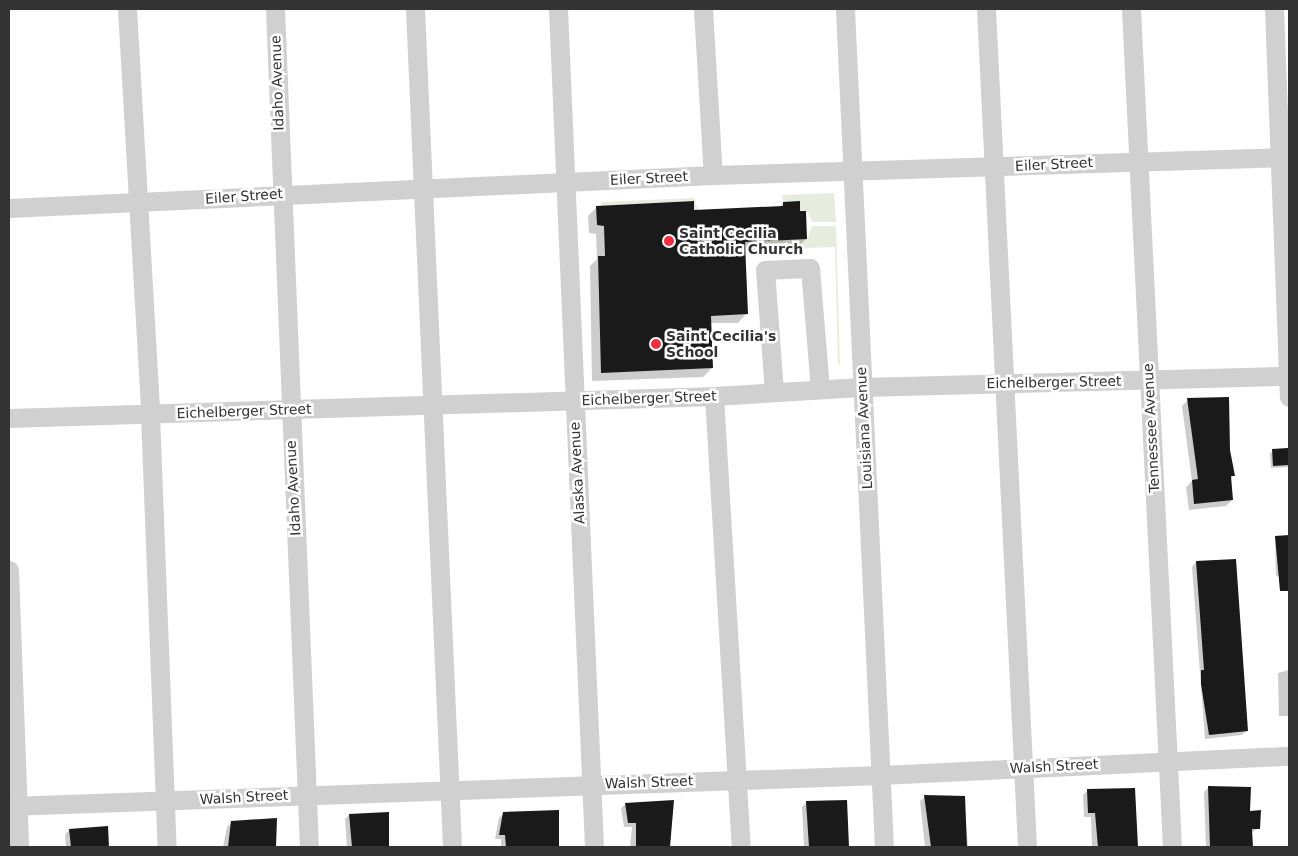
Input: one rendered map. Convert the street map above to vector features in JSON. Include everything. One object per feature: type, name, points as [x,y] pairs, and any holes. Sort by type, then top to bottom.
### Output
[{"type":"street","points":[[127,9],[150,414],[167,847]]},
{"type":"street","name":"Idaho Avenue","points":[[275,9],[309,847]]},
{"type":"street","points":[[415,9],[421,188],[452,847]]},
{"type":"street","name":"Alaska Avenue","points":[[558,9],[594,847]]},
{"type":"street","points":[[703,9],[713,175]]},
{"type":"street","name":"Louisiana Avenue","points":[[845,9],[884,847]]},
{"type":"street","points":[[986,9],[1027,847]]},
{"type":"street","name":"Tennessee Avenue","points":[[1132,9],[1172,847]]},
{"type":"street","points":[[1274,9],[1284,157],[1289,397]]},
{"type":"street","name":"Eiler Street","points":[[9,208],[139,203],[281,193],[564,183],[713,175],[994,167],[1140,160],[1284,157]]},
{"type":"street","points":[[774,392],[765,270],[810,268],[820,390]]},
{"type":"street","name":"Eichelberger Street","points":[[9,418],[714,396],[862,387],[1289,376]]},
{"type":"street","points":[[714,396],[741,847]]},
{"type":"street","points":[[9,570],[13,805],[20,847]]},
{"type":"street","name":"Walsh Street","points":[[13,805],[881,775],[1168,760],[1289,756]]},
{"type":"shaded area","points":[[834,193],[836,222],[812,222],[808,212],[800,211],[800,202],[783,202],[782,195]]},
{"type":"shaded area","points":[[694,198],[698,210],[694,210],[694,201],[601,206],[601,202]]},
{"type":"shaded area","points":[[812,226],[836,226],[840,364],[838,364],[835,247],[746,250],[745,242],[807,239]]},
{"type":"building","points":[[694,201],[694,210],[783,206],[783,202],[800,201],[800,211],[806,211],[807,239],[745,242],[748,314],[711,316],[713,368],[601,373],[598,256],[605,256],[604,226],[597,225],[596,206]]},
{"type":"building","points":[[1229,397],[1230,450],[1235,476],[1231,476],[1233,500],[1194,504],[1192,480],[1198,479],[1187,398]]},
{"type":"building","points":[[1288,448],[1289,465],[1273,466],[1272,449]]},
{"type":"building","points":[[1289,535],[1289,591],[1280,591],[1275,536]]},
{"type":"building","points":[[1236,559],[1248,731],[1209,735],[1201,684],[1201,670],[1204,670],[1196,561]]},
{"type":"building","points":[[1208,786],[1251,787],[1250,811],[1261,810],[1260,829],[1252,829],[1253,847],[1210,847]]},
{"type":"building","points":[[1135,788],[1138,847],[1098,847],[1095,813],[1088,813],[1087,789]]},
{"type":"building","points":[[924,795],[965,796],[967,847],[931,847]]},
{"type":"building","points":[[674,800],[670,847],[636,847],[636,823],[628,823],[625,803]]},
{"type":"building","points":[[847,800],[849,847],[809,847],[806,801]]},
{"type":"building","points":[[559,810],[559,847],[506,847],[505,835],[499,835],[503,812]]},
{"type":"building","points":[[389,812],[389,847],[352,847],[349,814]]},
{"type":"building","points":[[277,818],[276,847],[228,847],[231,821]]},
{"type":"building","points":[[108,826],[109,847],[71,847],[69,829]]},
{"type":"place","name":"Saint Cecilia Catholic Church","points":[[669,241]]},
{"type":"place","name":"Saint Cecilia's School","points":[[656,344]]}]
